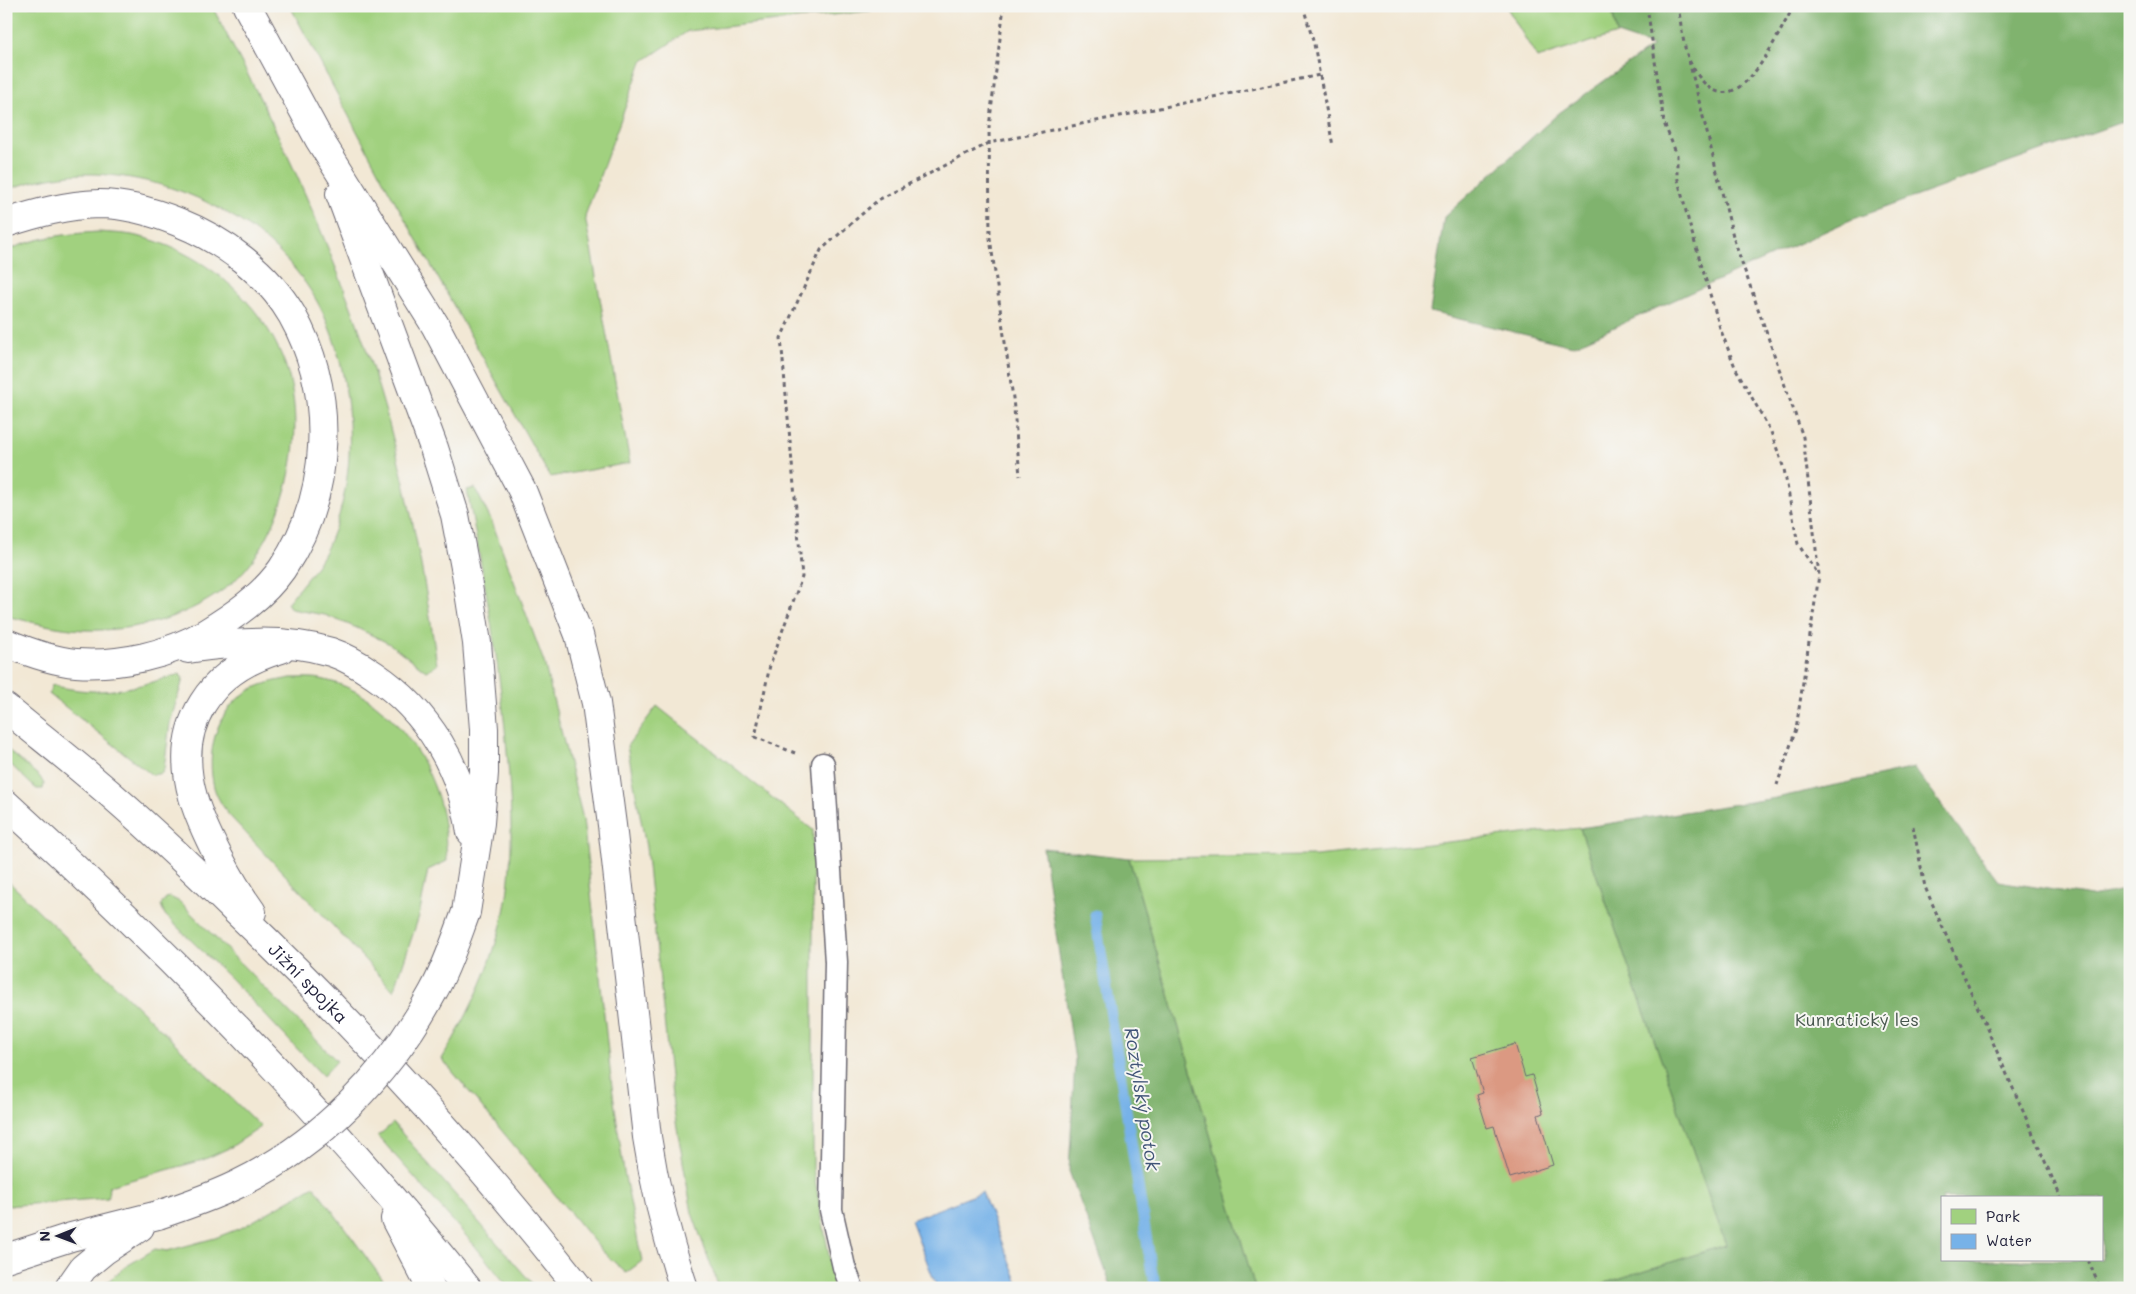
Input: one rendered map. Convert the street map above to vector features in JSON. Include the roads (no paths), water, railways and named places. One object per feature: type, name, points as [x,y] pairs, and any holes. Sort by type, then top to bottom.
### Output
[{"type":"highway","points":[[248,6],[319,139],[435,325],[518,481],[579,635],[596,703],[653,1178],[670,1246],[684,1288]]},
{"type":"highway","points":[[6,1258],[71,1237],[158,1215],[214,1195],[267,1168],[309,1139],[348,1106],[382,1069],[412,1028],[434,991],[452,952],[466,912],[480,822],[484,773],[484,730],[477,643],[456,525],[434,448],[404,363],[319,139]]},
{"type":"highway","points":[[6,223],[37,213],[70,206],[101,204],[162,215],[196,229],[220,241],[244,259],[269,285],[292,314],[306,347],[317,383],[322,427],[321,469],[313,508],[299,540],[281,570],[249,603],[229,619],[189,643],[160,653]]},
{"type":"highway","points":[[6,643],[48,658],[75,663],[101,663],[160,653],[251,642],[281,642],[333,653],[361,666],[386,683],[410,704],[430,727],[446,753],[468,810],[472,841],[472,876]]},
{"type":"highway","points":[[278,951],[248,908],[222,862],[207,830],[193,797],[189,771],[189,745],[194,722],[203,702],[219,681],[237,667],[258,655],[283,648],[307,646]]},
{"type":"highway","name":"Jižní spojka","points":[[6,708],[96,781],[186,863],[278,951],[362,1036],[443,1125],[536,1234],[579,1288]]},
{"type":"highway","points":[[6,804],[108,899],[184,974],[277,1071],[373,1178],[467,1288]]},
{"type":"highway","points":[[373,1178],[431,1288]]},
{"type":"highway","points":[[69,1288],[83,1268],[105,1250],[158,1215]]},
{"type":"lane","points":[[823,764],[836,962],[831,1210],[844,1267],[852,1288]]},
{"type":"water","points":[[982,1192],[1020,1288],[937,1288],[911,1220]]},
{"type":"waterway","name":"Roztylský potok","points":[[1095,915],[1152,1273],[1157,1288]]},
{"type":"park label","name":"Kunratický les","points":[[1857,1019]]}]
